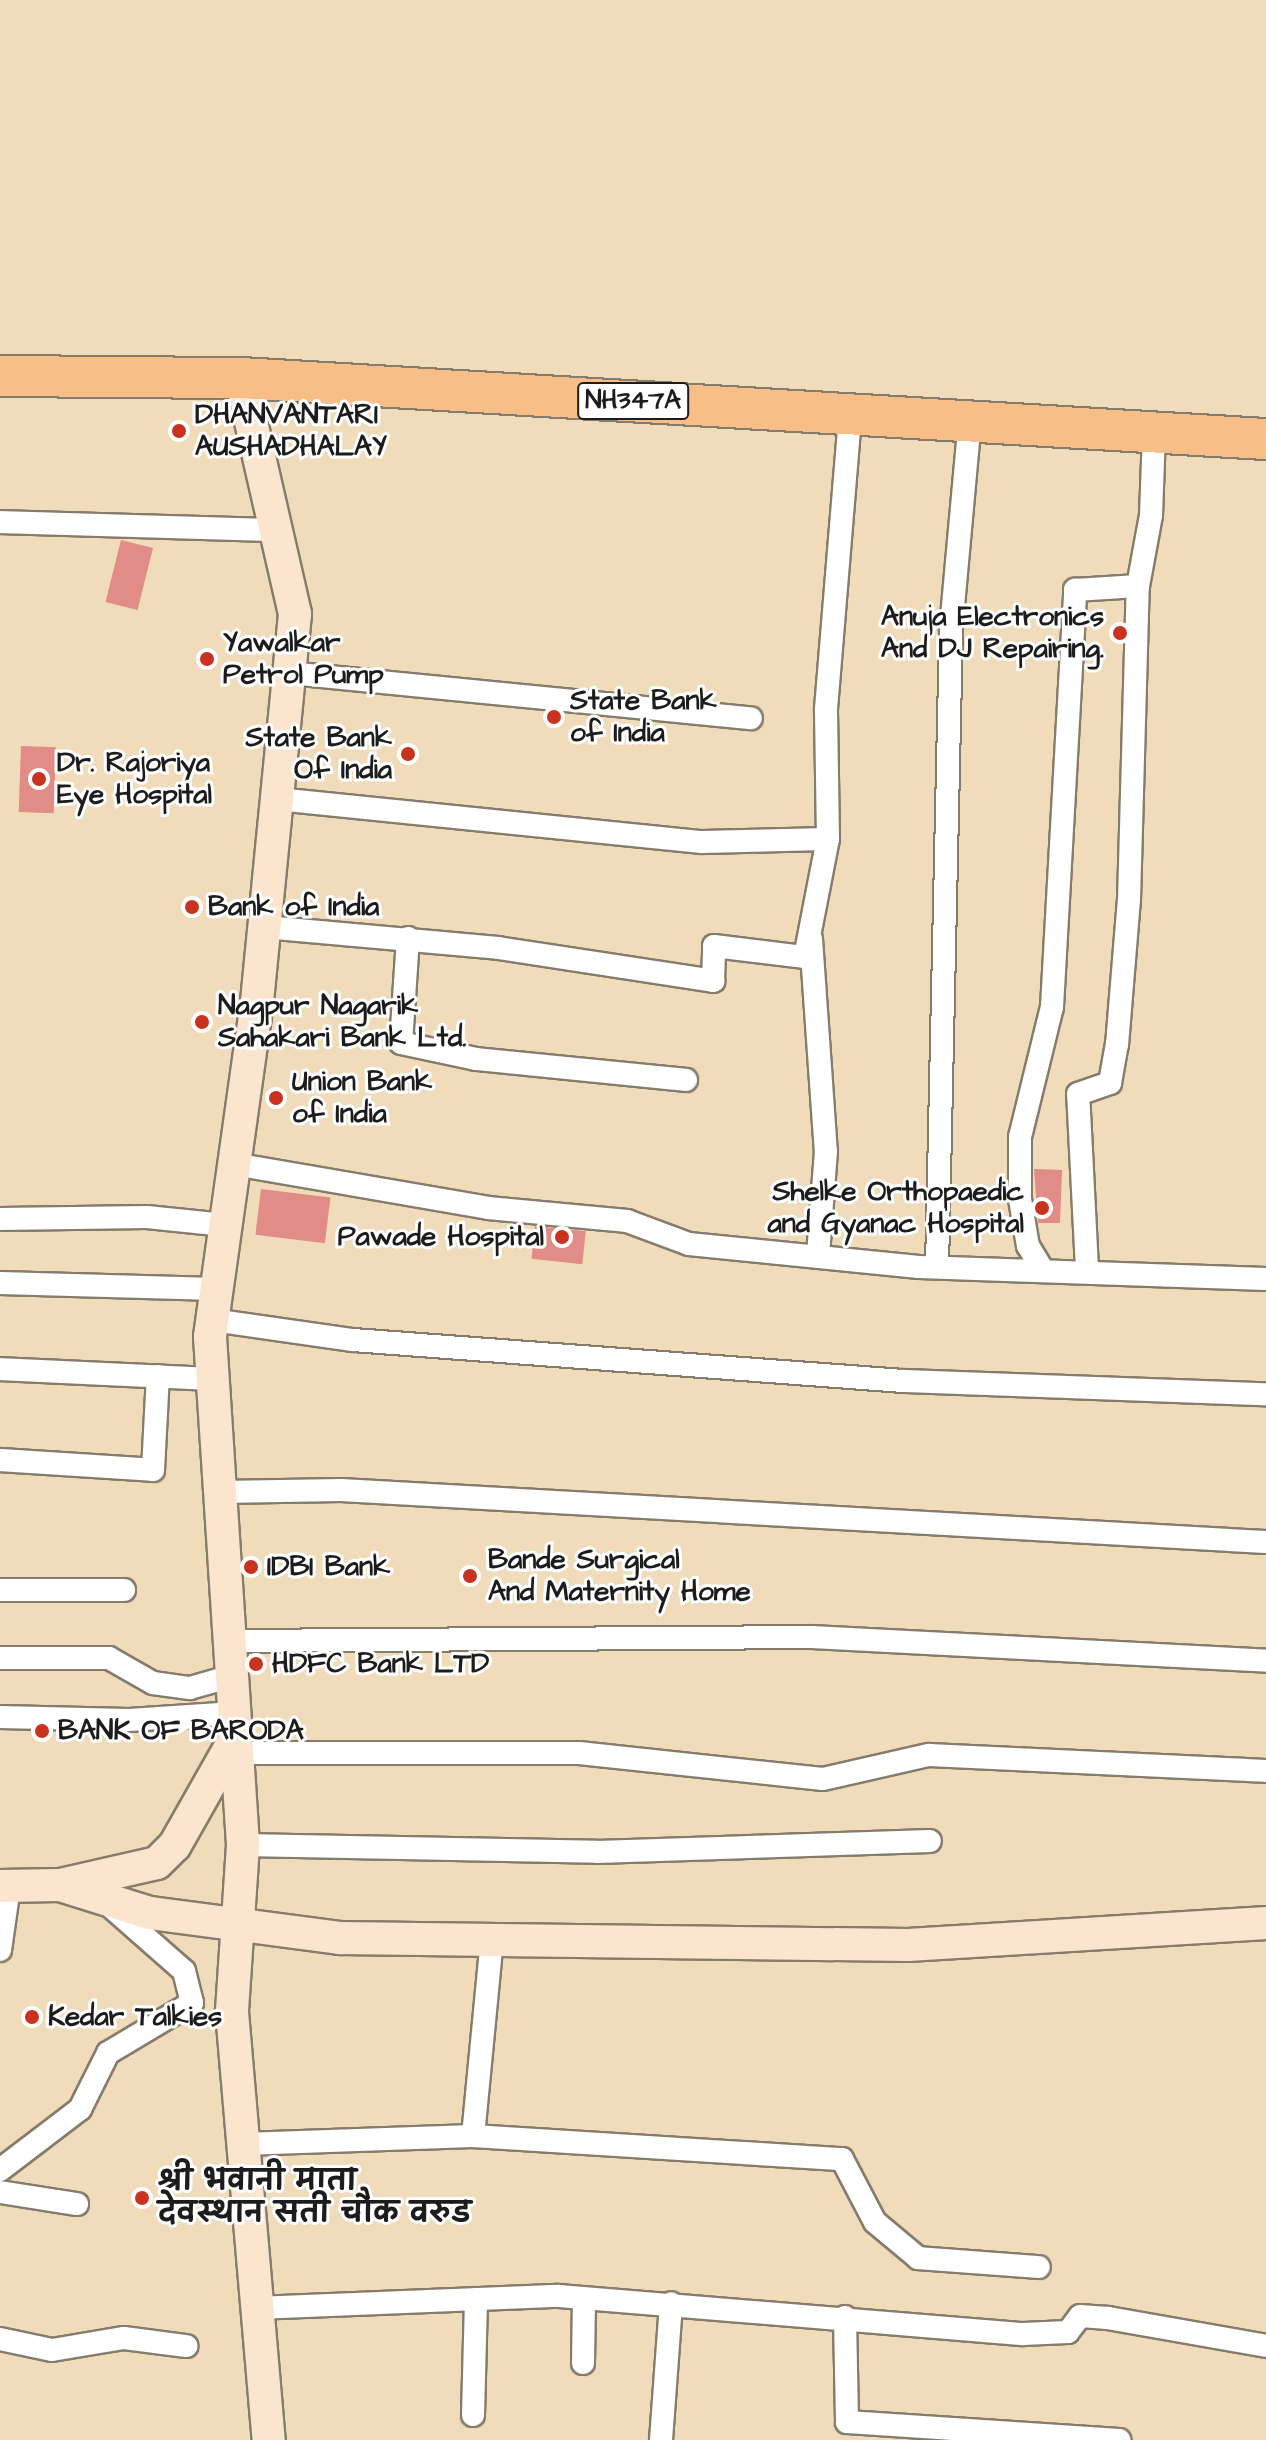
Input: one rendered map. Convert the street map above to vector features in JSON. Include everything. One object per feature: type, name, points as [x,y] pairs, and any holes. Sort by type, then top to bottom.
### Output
[{"type":"highway","name":"NH347A","points":[[0,376],[241,378],[1266,439]]},
{"type":"street","points":[[241,378],[295,614],[264,927],[212,1320],[212,1379],[243,1845],[232,2012],[269,2440]]},
{"type":"street","points":[[264,927],[408,938],[713,981],[714,946],[805,957],[811,939],[828,839],[826,709],[850,414]]},
{"type":"street","points":[[937,1267],[951,628],[970,421]]},
{"type":"street","points":[[1087,1269],[1078,1094],[1110,1083],[1117,1045],[1129,900],[1138,586],[1151,515],[1154,432]]},
{"type":"street","points":[[0,522],[276,530]]},
{"type":"street","points":[[1042,1269],[1028,1246],[1020,1199],[1020,1137],[1052,1007],[1075,590],[1138,586]]},
{"type":"street","points":[[289,673],[751,718]]},
{"type":"street","points":[[277,799],[702,842],[828,839]]},
{"type":"street","points":[[408,938],[401,1043],[476,1059],[686,1080]]},
{"type":"street","points":[[811,939],[826,1151],[818,1256]]},
{"type":"street","points":[[234,1164],[488,1208],[627,1221],[689,1244],[937,1267],[1087,1269],[1266,1279]]},
{"type":"street","points":[[0,1219],[147,1217],[225,1225]]},
{"type":"street","points":[[0,1283],[216,1289]]},
{"type":"street","points":[[212,1320],[353,1340],[903,1381],[1266,1394]]},
{"type":"street","points":[[0,1369],[212,1379]]},
{"type":"street","points":[[0,1460],[153,1470],[158,1376]]},
{"type":"street","points":[[220,1492],[341,1490],[1266,1542]]},
{"type":"street","points":[[0,1590],[124,1590]]},
{"type":"street","points":[[230,1641],[813,1637],[1266,1661]]},
{"type":"street","points":[[0,1658],[109,1658],[153,1683],[190,1688],[232,1676]]},
{"type":"street","points":[[0,1717],[579,1753],[823,1779],[929,1755],[1266,1771]]},
{"type":"street","points":[[0,1950],[5,1886],[60,1885],[157,1863],[175,1845],[236,1734]]},
{"type":"street","points":[[243,1845],[597,1852],[930,1841]]},
{"type":"street","points":[[60,1885],[237,1929],[492,1938],[908,1945],[1266,1923]]},
{"type":"street","points":[[0,2170],[80,2109],[108,2053],[192,2003],[193,1989],[175,1961],[100,1897]]},
{"type":"street","points":[[473,2136],[492,1938]]},
{"type":"street","points":[[243,2144],[473,2136],[842,2159],[875,2222],[918,2258],[1039,2267]]},
{"type":"street","points":[[0,2192],[77,2204]]},
{"type":"street","points":[[256,2308],[476,2299],[671,2303],[1023,2334],[1068,2332],[1080,2316],[1108,2318],[1266,2346]]},
{"type":"street","points":[[473,2415],[476,2299]]},
{"type":"street","points":[[583,2363],[584,2301]]},
{"type":"street","points":[[661,2440],[671,2303]]},
{"type":"street","points":[[845,2317],[847,2422],[1119,2440]]},
{"type":"street","points":[[0,2339],[52,2350],[124,2338],[186,2346]]},
{"type":"building","points":[[121,540],[153,548],[138,610],[106,602]]},
{"type":"building","points":[[21,746],[56,747],[54,813],[19,812]]},
{"type":"building","points":[[1034,1169],[1062,1170],[1060,1223],[1038,1223]]},
{"type":"building","points":[[261,1189],[330,1198],[325,1243],[255,1235]]},
{"type":"building","points":[[535,1226],[586,1231],[582,1264],[532,1259]]},
{"type":"place","name":"DHANVANTARI AUSHADHALAY","points":[[179,431]]},
{"type":"place","name":"Anuja Electronics And DJ Repairing.","points":[[1120,633]]},
{"type":"place","name":"Yawalkar Petrol Pump","points":[[207,659]]},
{"type":"place","name":"State Bank of India","points":[[554,717]]},
{"type":"place","name":"State Bank Of India","points":[[408,754]]},
{"type":"place","name":"Dr. Rajoriya Eye Hospital","points":[[39,779]]},
{"type":"place","name":"Bank of India","points":[[192,907]]},
{"type":"place","name":"Nagpur Nagarik Sahakari Bank Ltd.","points":[[202,1022]]},
{"type":"place","name":"Union Bank of India","points":[[276,1098]]},
{"type":"place","name":"Shelke Orthopaedic and Gyanac Hospital","points":[[1042,1208]]},
{"type":"place","name":"Pawade Hospital","points":[[562,1237]]},
{"type":"place","name":"IDBI Bank","points":[[251,1567]]},
{"type":"place","name":"Bande Surgical And Maternity Home","points":[[470,1576]]},
{"type":"place","name":"HDFC Bank LTD","points":[[256,1664]]},
{"type":"place","name":"BANK OF BARODA","points":[[42,1731]]},
{"type":"place","name":"Kedar Talkies","points":[[32,2017]]},
{"type":"place","name":"श्री भवानी माता देवस्थान सती चौक वरुड","points":[[142,2198]]}]
